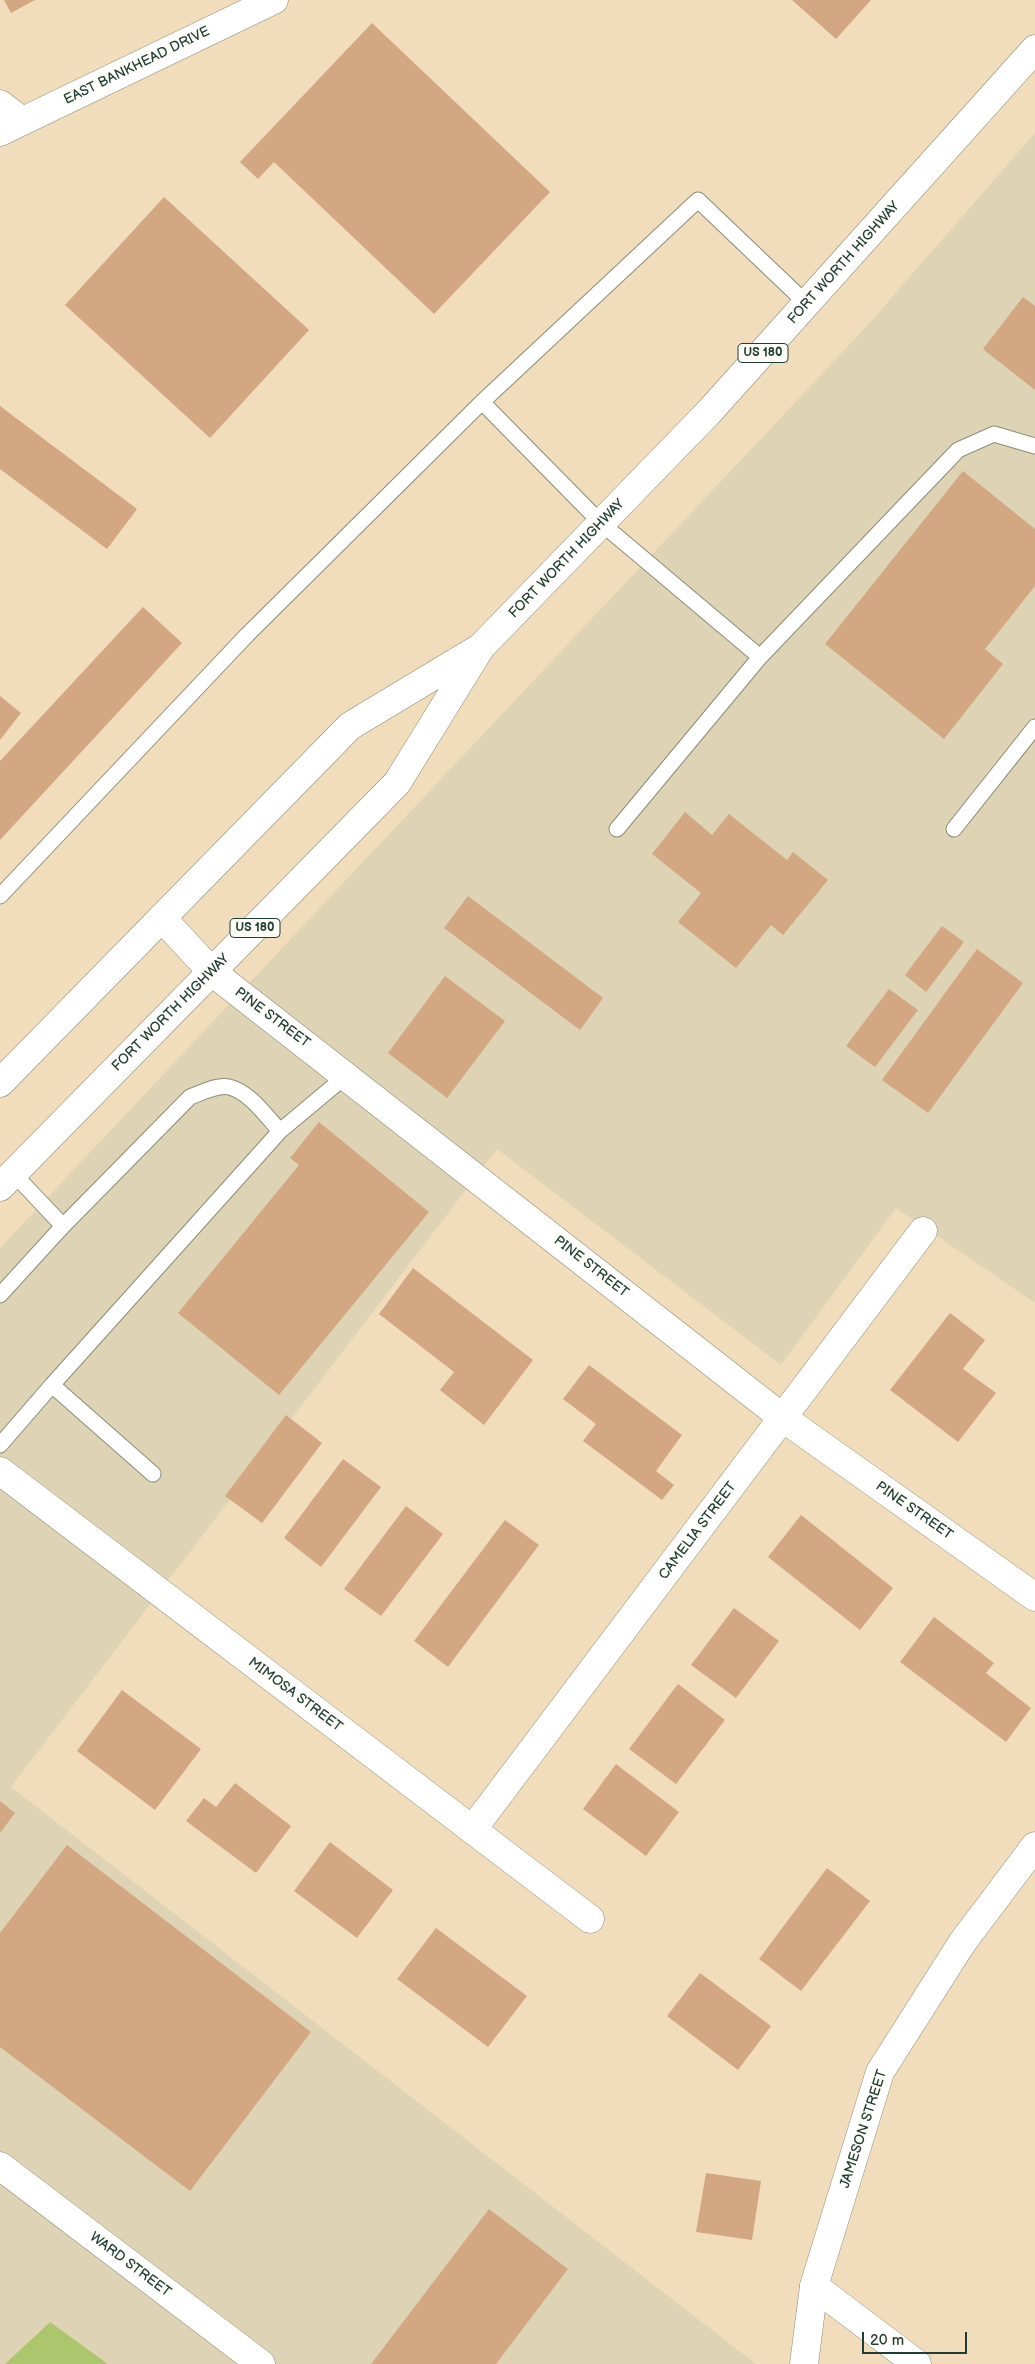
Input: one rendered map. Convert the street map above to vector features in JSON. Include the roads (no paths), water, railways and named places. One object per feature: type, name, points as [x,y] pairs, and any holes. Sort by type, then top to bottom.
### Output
[{"type":"street","name":"EAST BANKHEAD DRIVE","points":[[11,127],[274,0]]},
{"type":"street","name":"FORT WORTH HIGHWAY","points":[[7,1180],[397,783],[481,647],[709,412],[1035,48]]},
{"type":"street","points":[[0,104],[11,127]]},
{"type":"street","name":"FORT WORTH HIGHWAY","points":[[0,1083],[350,726],[481,647]]},
{"type":"street","name":"PINE STREET","points":[[162,918],[212,972],[783,1418],[1035,1597]]},
{"type":"street","name":"CAMELIA STREET","points":[[472,1830],[923,1231]]},
{"type":"street","name":"MIMOSA STREET","points":[[0,1471],[590,1919]]},
{"type":"street","name":"JAMESON STREET","points":[[804,2364],[814,2286],[880,2072],[962,1943],[1035,1846]]},
{"type":"street","name":"WARD STREET","points":[[0,2166],[261,2364]]},
{"type":"street","points":[[814,2286],[917,2364]]},
{"type":"lane","points":[[0,896],[247,635],[482,402],[698,200],[807,304]]},
{"type":"lane","points":[[482,402],[601,523],[760,658]]},
{"type":"lane","points":[[617,829],[760,658],[958,450],[994,434],[1035,446]]},
{"type":"lane","points":[[954,829],[1035,727]]},
{"type":"lane","points":[[0,1445],[280,1131],[347,1076]]},
{"type":"lane","points":[[0,1295],[63,1226],[190,1097],[207,1090],[228,1087],[250,1099],[280,1131]]},
{"type":"lane","points":[[7,1180],[63,1226]]},
{"type":"lane","points":[[52,1385],[153,1474]]}]
